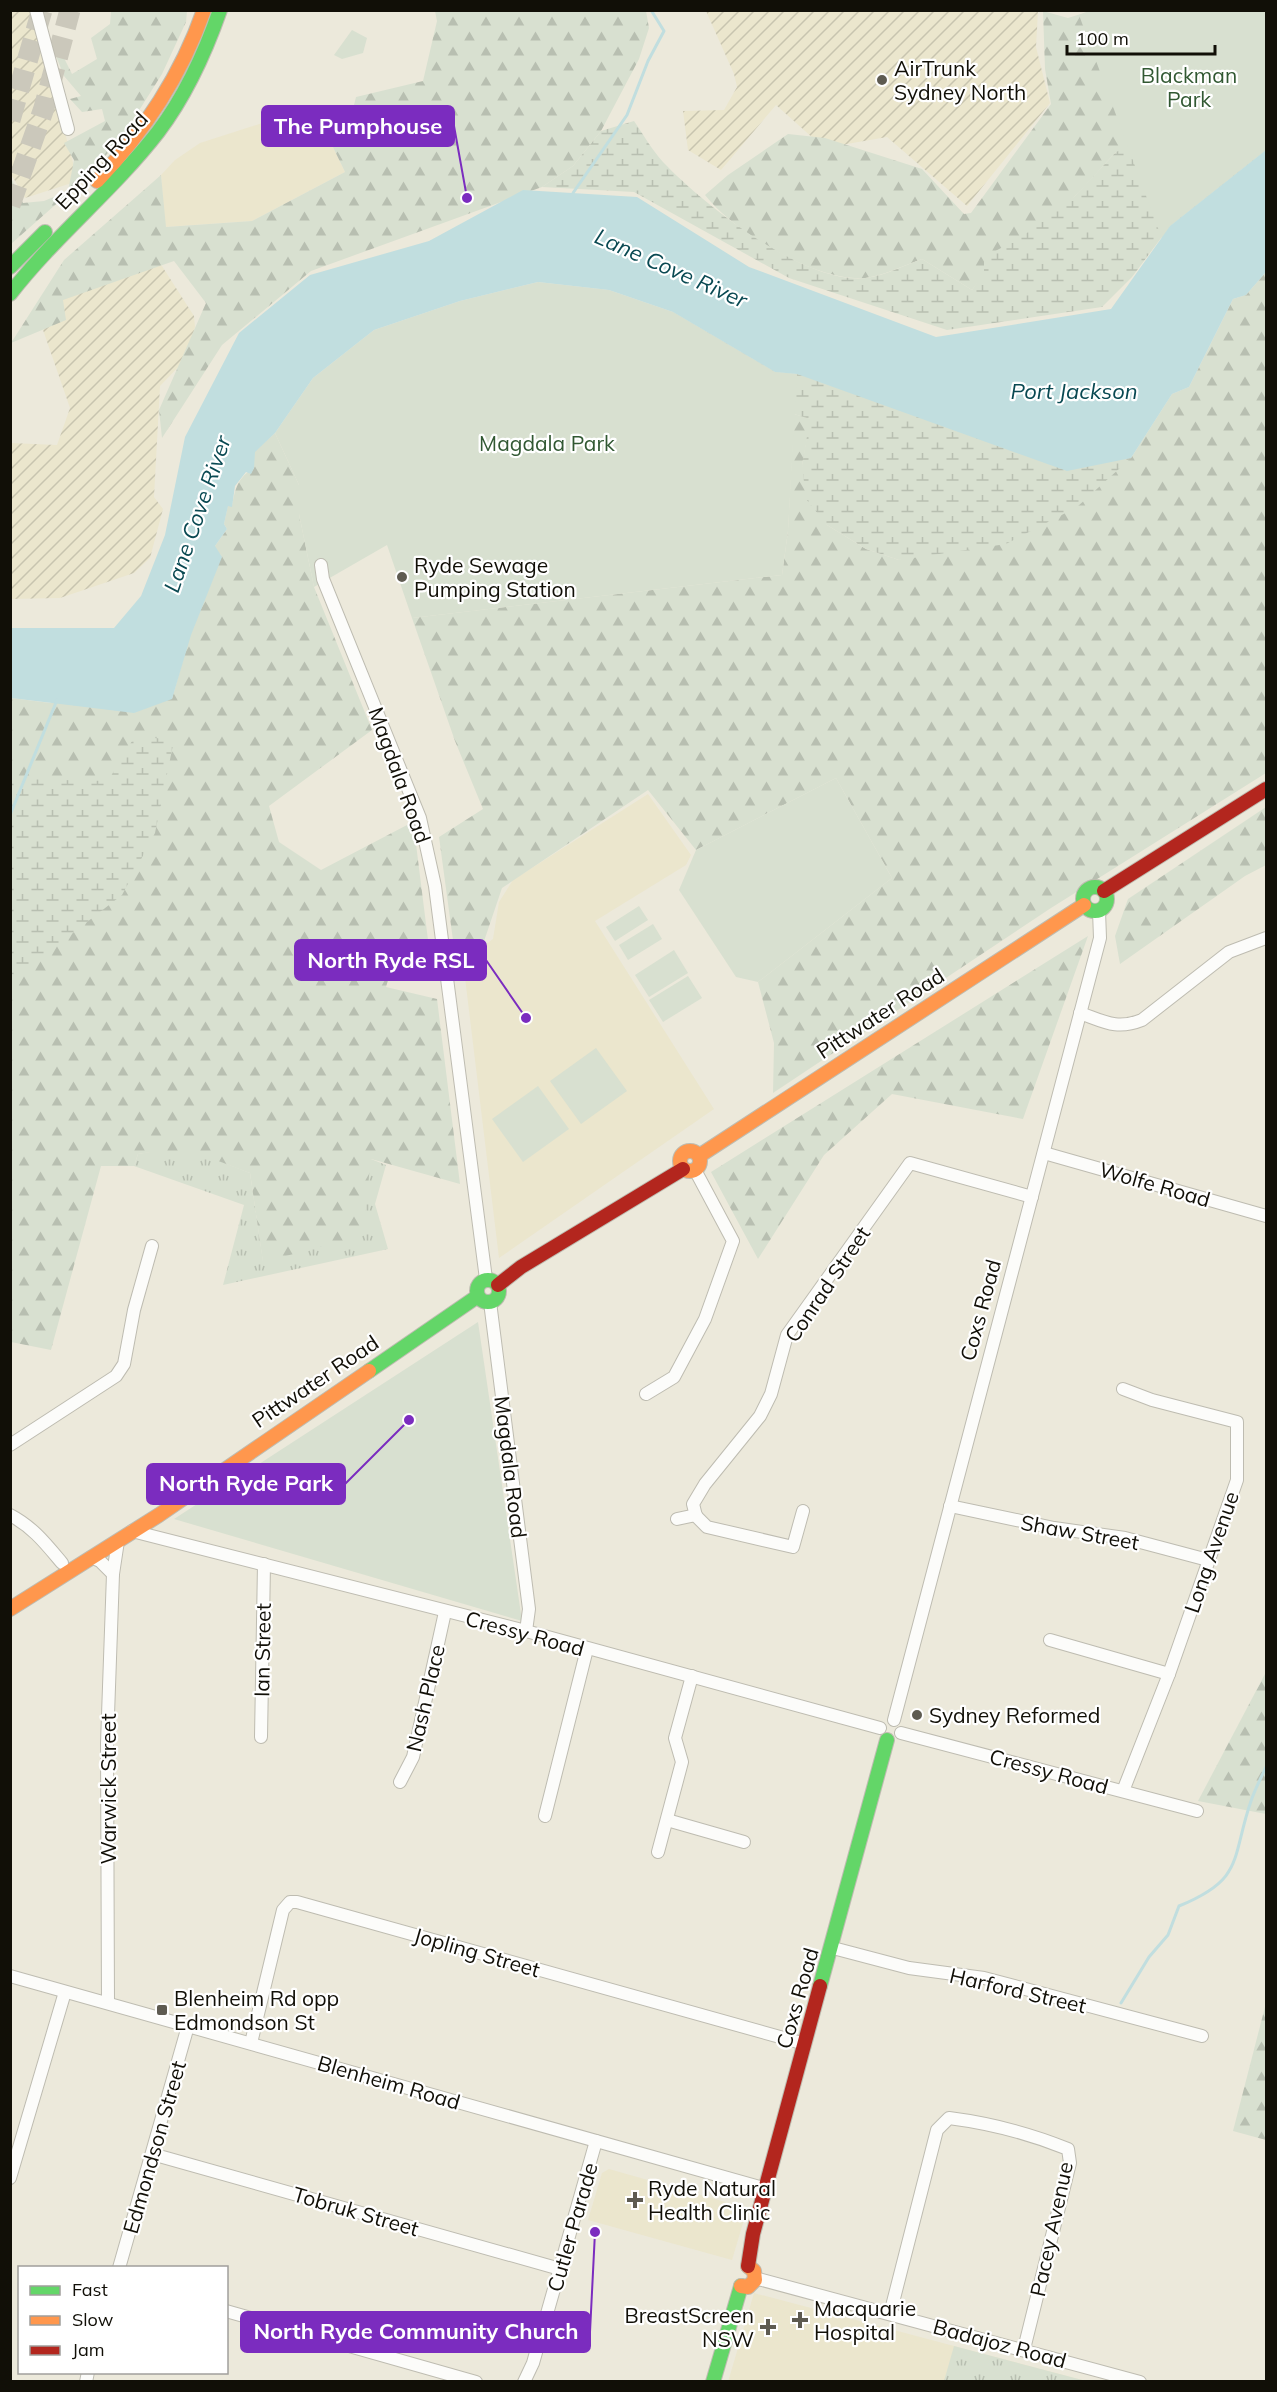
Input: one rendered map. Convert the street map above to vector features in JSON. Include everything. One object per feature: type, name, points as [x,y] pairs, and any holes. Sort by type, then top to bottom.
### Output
[{"type":"main road","name":"Epping Road","points":[[10,267],[102,175],[143,129],[182,68],[204,10]]},
{"type":"main road","name":"Epping Road","points":[[10,294],[41,253],[146,148],[164,124],[190,84],[207,50],[220,10]]},
{"type":"main road","points":[[10,282],[41,253]]},
{"type":"main road","points":[[1104,891],[1266,789]]},
{"type":"main road","points":[[1096,887],[1104,891],[1107,901],[1099,910],[1091,911],[1084,906],[1083,899],[1087,890],[1096,887]]},
{"type":"main road","name":"Pittwater Road","points":[[689,1169],[680,1161],[684,1153],[693,1152],[699,1156],[1084,906]]},
{"type":"main road","points":[[492,1282],[498,1296],[484,1299],[478,1286],[492,1282],[521,1267],[689,1169]]},
{"type":"main road","name":"Pittwater Road","points":[[10,1596],[62,1563],[175,1501],[484,1299]]},
{"type":"main road","name":"Pittwater Road","points":[[10,1609],[159,1515],[175,1501]]},
{"type":"main road","name":"Coxs Road","points":[[748,2266],[766,2189],[833,1948],[884,1734]]},
{"type":"main road","points":[[748,2266],[754,2271],[755,2278],[751,2285],[741,2286],[736,2281],[735,2275],[738,2269],[748,2266]]},
{"type":"main road","points":[[712,2382],[741,2286]]},
{"type":"street","points":[[36,10],[68,129]]},
{"type":"street","name":"Magdala Road","points":[[321,565],[323,579],[420,818],[428,851],[492,1282]]},
{"type":"street","name":"Coxs Road","points":[[894,1720],[1100,938],[1099,910]]},
{"type":"street","points":[[1080,1013],[1109,1024],[1126,1026],[1142,1020],[1229,952],[1266,938]]},
{"type":"street","name":"Wolfe Road","points":[[1044,1153],[1266,1216]]},
{"type":"street","name":"Conrad Street","points":[[696,1515],[693,1504],[705,1484],[760,1416],[771,1394],[787,1335],[910,1163],[1032,1197]]},
{"type":"street","points":[[646,1394],[674,1377],[705,1319],[734,1241],[689,1169]]},
{"type":"street","points":[[10,1445],[116,1376],[124,1364],[134,1310],[152,1246]]},
{"type":"street","name":"Magdala Road","points":[[484,1299],[529,1610],[526,1631]]},
{"type":"street","name":"Long Avenue","points":[[1122,1791],[1169,1674],[1237,1480],[1237,1422],[1152,1400],[1123,1389]]},
{"type":"street","name":"Shaw Street","points":[[950,1506],[1054,1528],[1125,1538],[1208,1560]]},
{"type":"street","points":[[677,1519],[696,1515],[707,1527],[793,1547],[803,1511]]},
{"type":"street","points":[[10,1515],[25,1523],[62,1563]]},
{"type":"street","points":[[159,1515],[157,1520],[159,1531],[170,1539]]},
{"type":"street","name":"Cressy Road","points":[[132,1531],[526,1631],[587,1650],[692,1676],[884,1734]]},
{"type":"street","name":"Warwick Street","points":[[108,2003],[107,1743],[113,1574],[118,1541]]},
{"type":"street","points":[[44,1587],[62,1563],[100,1561],[113,1574]]},
{"type":"street","name":"Ian Street","points":[[261,1737],[264,1564]]},
{"type":"street","name":"Nash Place","points":[[400,1782],[413,1757],[445,1612]]},
{"type":"street","points":[[1050,1641],[1169,1674]]},
{"type":"street","points":[[545,1816],[587,1650]]},
{"type":"street","points":[[657,1852],[682,1762],[675,1738],[692,1676]]},
{"type":"street","points":[[894,1720],[900,1725],[901,1733],[896,1740],[884,1734],[885,1721],[894,1720]]},
{"type":"street","name":"Cressy Road","points":[[901,1733],[1197,1811]]},
{"type":"street","points":[[667,1820],[744,1842]]},
{"type":"street","name":"Jopling Street","points":[[251,2043],[283,1910],[290,1902],[297,1902],[805,2044]]},
{"type":"street","name":"Harford Street","points":[[833,1948],[909,1968],[984,1978],[1202,2036]]},
{"type":"street","name":"Blenheim Road","points":[[10,1976],[766,2189]]},
{"type":"street","points":[[10,2178],[65,1992]]},
{"type":"street","name":"Edmondson Street","points":[[121,2266],[188,2026]]},
{"type":"street","name":"Pacey Avenue","points":[[890,2314],[937,2130],[949,2118],[968,2120],[1052,2142],[1068,2149],[1070,2163],[1023,2349]]},
{"type":"street","name":"Cutler Parade","points":[[524,2382],[533,2363],[596,2141]]},
{"type":"street","name":"Tobruk Street","points":[[152,2154],[561,2269]]},
{"type":"street","name":"Badajoz Road","points":[[755,2278],[1140,2382]]},
{"type":"street","points":[[228,2312],[476,2382]]},
{"type":"shaded area","points":[[10,11],[32,11],[78,181],[25,198],[11,174]]},
{"type":"shaded area","points":[[706,11],[1038,11],[1036,47],[1050,103],[967,206],[887,137],[824,148],[776,105],[721,170],[688,150],[683,111],[724,110],[737,87],[734,74]]},
{"type":"shaded area","points":[[306,109],[317,114],[345,172],[252,221],[165,227],[161,175],[175,160],[200,143]]},
{"type":"shaded area","points":[[160,263],[194,316],[195,327],[187,358],[160,386],[154,497],[163,509],[150,558],[134,573],[60,598],[11,599],[11,443],[57,445],[70,408],[43,330],[60,298]]},
{"type":"shaded area","points":[[648,794],[691,855],[686,865],[595,921],[714,1109],[499,1258],[463,961],[493,939],[499,902],[513,880]]},
{"type":"shaded area","points":[[609,2169],[743,2207],[746,2213],[732,2260],[588,2220],[602,2173]]},
{"type":"shaded area","name":"Macquarie Hospital","points":[[754,2293],[1086,2381],[728,2382]]},
{"type":"green space","points":[[1093,10],[1266,11],[1266,150],[1116,152],[1062,208],[1020,240],[995,263],[972,290],[922,259],[886,273],[865,278],[845,277],[823,272],[777,252],[755,239],[735,224],[705,195],[728,175],[788,134],[825,138],[922,169],[964,214],[971,213],[1051,104],[1045,69],[1043,11],[1068,18]]},
{"type":"green space","name":"Blackman Park","points":[[1093,10],[1266,11],[1266,150],[1170,226],[1162,239],[1079,15]]},
{"type":"green space","points":[[111,11],[187,11],[186,22],[162,74],[121,139],[80,183],[11,244],[11,178],[23,203],[44,201],[68,191],[74,160],[64,143],[105,121],[102,109],[82,112],[70,99],[81,96],[64,76],[56,56],[63,56],[72,74],[97,59],[91,38],[110,24]]},
{"type":"green space","points":[[435,11],[646,11],[649,28],[639,59],[601,131],[573,166],[542,187],[311,271],[222,345],[162,438],[159,410],[206,303],[174,261],[63,300],[66,320],[11,343],[64,260],[161,175],[166,227],[252,221],[345,172],[317,114],[353,109],[356,97],[423,81],[437,21]]},
{"type":"green space","points":[[352,30],[367,38],[363,53],[342,59],[334,55]]},
{"type":"green space","points":[[634,121],[659,157],[703,199],[728,219],[785,255],[814,269],[841,277],[866,278],[887,273],[922,259],[972,290],[984,272],[984,257],[1020,238],[1075,196],[1116,152],[1154,136],[1266,150],[1170,226],[1132,277],[1102,307],[947,330],[789,278],[634,192],[542,187],[573,166],[601,131]]},
{"type":"green space","points":[[1266,272],[1266,773],[1051,908],[773,1093],[774,1043],[758,982],[892,878],[836,778],[696,850],[648,790],[502,888],[478,959],[455,955],[439,837],[483,809],[455,741],[412,618],[782,575],[788,531],[794,414],[811,419],[802,465],[827,525],[866,549],[899,560],[1131,458],[1172,394],[1189,387],[1233,299],[1246,295]]},
{"type":"green space","name":"Magdala Park","points":[[538,282],[609,290],[673,312],[775,372],[797,374],[788,531],[782,575],[412,618],[387,545],[314,587],[299,514],[299,485],[275,433],[313,378],[374,330],[460,301]]},
{"type":"green space","points":[[673,312],[775,372],[797,374],[1117,459],[1131,458],[1077,507],[1006,544],[899,560],[866,549],[827,525],[806,499],[802,465],[810,419],[794,414],[275,433]]},
{"type":"green space","points":[[275,433],[299,485],[299,514],[314,587],[372,730],[269,806],[279,842],[321,870],[407,825],[416,844],[429,948],[398,947],[386,987],[437,999],[460,1184],[371,1159],[362,1236],[263,1262],[250,1173],[208,1157],[170,1151],[138,1154],[134,1166],[101,1166],[51,1350],[11,1342],[11,698],[50,703],[172,699],[215,546],[227,529],[224,524],[228,505],[232,506],[241,479],[254,468],[254,452]]},
{"type":"green space","points":[[135,736],[174,740],[155,833],[122,895],[17,976],[11,974],[11,779],[108,781]]},
{"type":"green space","points":[[836,778],[892,878],[758,982],[736,977],[679,890],[696,850]]},
{"type":"green space","points":[[1266,807],[1266,865],[1245,876],[1120,964],[1115,936],[1128,899]]},
{"type":"green space","points":[[639,906],[648,920],[615,941],[606,927]]},
{"type":"green space","points":[[653,924],[662,939],[628,960],[619,945]]},
{"type":"green space","points":[[1088,936],[1023,1119],[892,1094],[824,1155],[758,1259],[711,1172]]},
{"type":"green space","points":[[674,950],[688,973],[649,997],[635,975]]},
{"type":"green space","points":[[688,976],[702,998],[663,1022],[649,1000]]},
{"type":"green space","points":[[596,1048],[627,1091],[581,1124],[550,1081]]},
{"type":"green space","points":[[538,1086],[569,1129],[523,1162],[492,1119]]},
{"type":"green space","points":[[167,1149],[199,1153],[250,1173],[263,1261],[371,1159],[386,1165],[375,1204],[388,1249],[223,1285],[244,1205],[134,1166],[138,1154]]},
{"type":"green space","points":[[478,1322],[522,1621],[174,1519]]},
{"type":"green space","points":[[1266,1672],[1266,1814],[1198,1801]]},
{"type":"green space","points":[[1266,2003],[1266,2140],[1233,2131]]},
{"type":"green space","points":[[954,2346],[1086,2381],[944,2381]]},
{"type":"water","name":"Port Jackson","points":[[1266,150],[1266,272],[1246,295],[1233,299],[1189,387],[1172,394],[1131,458],[1067,471],[797,374],[775,372],[673,312],[609,290],[538,282],[460,301],[374,330],[313,378],[275,433],[255,452],[254,468],[251,474],[246,472],[235,486],[232,507],[228,506],[224,524],[227,529],[215,546],[222,557],[191,635],[172,699],[134,713],[11,698],[11,628],[114,628],[141,596],[165,535],[185,437],[239,333],[310,275],[429,241],[523,190],[637,197],[749,267],[936,337],[1111,309],[1170,226]]},
{"type":"waterway","points":[[574,196],[573,193],[627,115],[648,61],[664,31],[651,10]]},
{"type":"waterway","points":[[10,815],[57,700]]},
{"type":"waterway","points":[[1121,2003],[1149,1957],[1168,1935],[1179,1906],[1200,1896],[1226,1876],[1237,1853],[1251,1801],[1266,1767]]},
{"type":"tunnel","points":[[10,120],[42,10]]},
{"type":"tunnel","points":[[10,205],[44,108],[70,10]]},
{"type":"traffic: fast","points":[[10,294],[158,132],[194,73],[220,10]]},
{"type":"traffic: fast","points":[[10,267],[45,232]]},
{"type":"traffic: fast","points":[[1095,887],[1100,888],[1106,894],[1107,899],[1106,904],[1100,910],[1095,911],[1090,910],[1084,904],[1083,899],[1084,894],[1090,888],[1095,887]]},
{"type":"traffic: fast","points":[[484,1280],[492,1280],[499,1287],[499,1291],[499,1295],[492,1302],[484,1302],[477,1295],[477,1287],[484,1280]]},
{"type":"traffic: fast","points":[[369,1371],[478,1296]]},
{"type":"traffic: fast","points":[[820,1986],[887,1740]]},
{"type":"traffic: fast","points":[[713,2382],[741,2286]]},
{"type":"traffic: slow","points":[[97,181],[131,142],[160,101],[173,80],[204,10]]},
{"type":"traffic: slow","points":[[699,1156],[1084,905]]},
{"type":"traffic: slow","points":[[690,1151],[697,1154],[700,1161],[697,1168],[690,1171],[683,1168],[680,1161],[683,1154],[690,1151]]},
{"type":"traffic: slow","points":[[10,1609],[159,1515],[369,1371]]},
{"type":"traffic: slow","points":[[741,2286],[748,2287],[755,2280],[754,2271],[748,2266]]},
{"type":"traffic: jam","points":[[1104,891],[1266,789]]},
{"type":"traffic: jam","points":[[498,1285],[521,1267],[683,1169]]},
{"type":"traffic: jam","points":[[748,2266],[753,2234],[820,1986]]},
{"type":"place","name":"AirTrunk Sydney North","points":[[882,80]]},
{"type":"place","name":"The Pumphouse","points":[[467,198]]},
{"type":"place","name":"Ryde Sewage Pumping Station","points":[[402,577]]},
{"type":"place","name":"North Ryde RSL","points":[[526,1018]]},
{"type":"place","name":"North Ryde Park","points":[[409,1420]]},
{"type":"place","name":"Sydney Reformed","points":[[917,1715]]},
{"type":"place","name":"Blenheim Rd opp Edmondson St","points":[[162,2010]]},
{"type":"place","name":"Ryde Natural Health Clinic","points":[[635,2200]]},
{"type":"place","name":"North Ryde Community Church","points":[[595,2232]]},
{"type":"place","name":"Macquarie Hospital","points":[[800,2320]]},
{"type":"place","name":"BreastScreen NSW","points":[[768,2327]]},
{"type":"water label","name":"Lane Cove River","points":[[671,268]]},
{"type":"water label","name":"Lane Cove River","points":[[197,514]]}]
